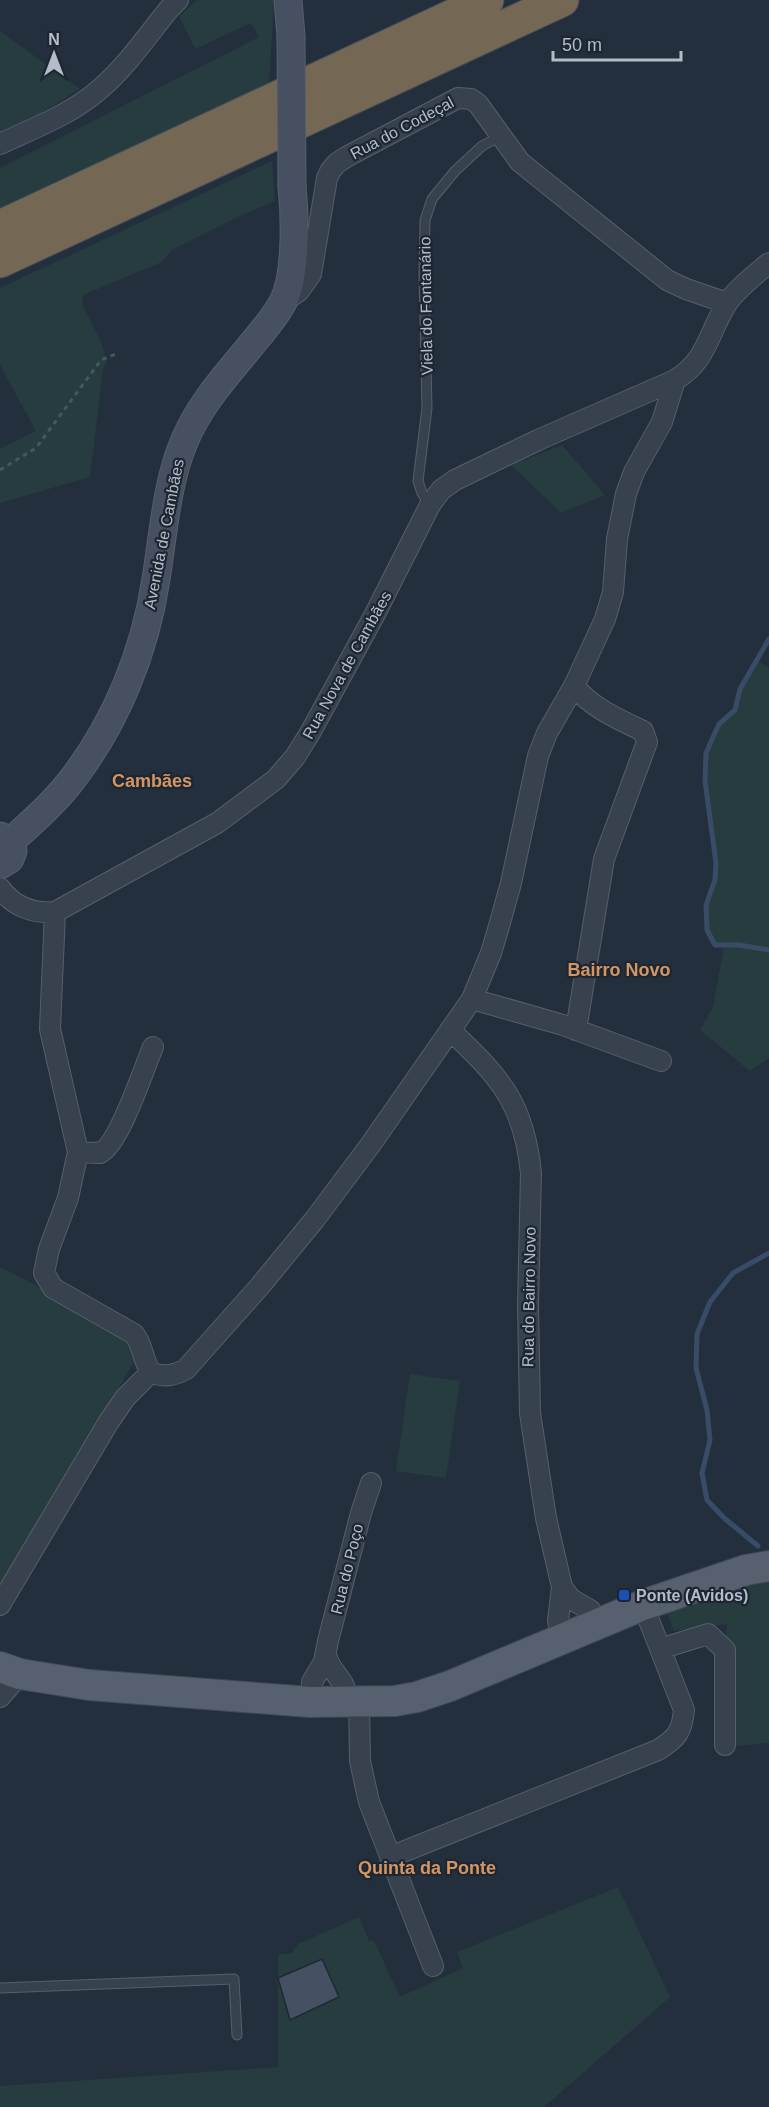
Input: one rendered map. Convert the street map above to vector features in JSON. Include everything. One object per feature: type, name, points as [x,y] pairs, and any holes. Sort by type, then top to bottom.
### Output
[{"type":"highway","points":[[0,227],[487,0]]},
{"type":"highway","points":[[0,261],[562,0]]},
{"type":"main road","points":[[10,1671],[90,1685],[310,1702],[395,1701],[417,1697],[450,1686],[643,1605],[746,1570],[769,1566]]},
{"type":"street","points":[[0,144],[73,109],[99,91],[118,73],[178,0]]},
{"type":"street","name":"Avenida de Cambães","points":[[3,848],[39,816],[70,782],[107,729],[135,663],[146,626],[176,467],[183,444],[203,406],[266,328],[284,301],[291,273],[295,217],[292,186],[291,36],[288,0]]},
{"type":"street","name":"Rua do Codeçal","points":[[284,301],[299,291],[311,274],[327,178],[331,170],[337,163],[458,98],[471,99],[478,104],[520,162],[667,280],[727,303]]},
{"type":"street","points":[[151,1372],[170,1376],[186,1369],[260,1286],[315,1219],[472,999],[491,953],[499,926],[542,744],[574,686],[605,620],[613,592],[618,539],[626,494],[634,472],[662,422],[675,380],[694,366],[727,303],[769,263]]},
{"type":"street","name":"Rua Nova de Cambães","points":[[55,912],[217,823],[276,779],[295,757],[310,733],[375,614],[430,505],[441,490],[455,480],[537,440],[675,380]]},
{"type":"street","points":[[574,686],[595,706],[643,731],[647,742],[604,859],[576,1030]]},
{"type":"street","points":[[0,888],[10,899],[25,909],[36,912],[55,912],[50,1029],[78,1152],[68,1198],[49,1249],[44,1273],[53,1288],[134,1334],[141,1342],[151,1372]]},
{"type":"street","points":[[472,999],[576,1030],[661,1061]]},
{"type":"street","name":"Rua do Bairro Novo","points":[[450,1030],[494,1073],[507,1092],[517,1112],[529,1153],[531,1173],[528,1306],[530,1413],[546,1518],[562,1587],[558,1621],[563,1639]]},
{"type":"street","points":[[78,1152],[100,1153],[108,1147],[120,1127],[153,1047]]},
{"type":"street","points":[[0,1605],[108,1423],[125,1398],[151,1372]]},
{"type":"street","name":"Rua do Poço","points":[[310,1702],[312,1682],[326,1656],[361,1513],[371,1483]]},
{"type":"street","points":[[562,1587],[571,1599],[590,1610],[597,1625]]},
{"type":"street","points":[[390,1857],[658,1750],[672,1741],[682,1727],[684,1710],[643,1605]]},
{"type":"street","points":[[660,1649],[708,1634],[725,1650],[725,1745]]},
{"type":"street","points":[[326,1656],[332,1669],[345,1685],[353,1703],[360,1761],[369,1802],[433,1966]]},
{"type":"street","points":[[0,1698],[10,1671]]},
{"type":"lane","name":"Viela do Fontanário","points":[[430,505],[418,481],[427,408],[425,220],[432,199],[454,171],[482,146],[501,136]]},
{"type":"lane","points":[[0,1988],[234,1978],[237,2035]]},
{"type":"path","points":[[0,470],[36,448],[101,360],[116,354]]},
{"type":"green space","points":[[197,0],[274,0],[269,86],[0,211],[0,168],[259,37],[251,23],[195,49],[179,16]]},
{"type":"green space","points":[[0,31],[80,89],[33,118],[0,133]]},
{"type":"green space","points":[[272,161],[275,201],[172,250],[162,262],[83,295],[82,303],[102,344],[107,362],[103,369],[90,477],[0,503],[0,449],[36,431],[0,365],[0,288]]},
{"type":"green space","points":[[562,445],[605,495],[561,513],[511,465]]},
{"type":"green space","points":[[758,661],[769,668],[769,1058],[750,1071],[700,1030],[713,1007],[724,946],[715,945],[707,930],[706,905],[715,880],[716,863],[705,781],[706,753],[719,724],[735,710],[740,689]]},
{"type":"green space","points":[[0,1267],[123,1337],[131,1348],[135,1360],[4,1588],[0,1586]]},
{"type":"green space","points":[[410,1374],[460,1381],[446,1478],[396,1471]]},
{"type":"green space","points":[[769,1582],[769,1743],[734,1746],[725,1650],[727,1624],[674,1631],[667,1613],[727,1589]]},
{"type":"green space","points":[[618,1887],[670,1997],[544,2107],[0,2107],[0,2086],[278,2067],[278,1955],[292,1953],[298,1944],[359,1917],[369,1941],[374,1941],[400,1997],[463,1968],[457,1952]]},
{"type":"building","points":[[322,1959],[339,1997],[290,2020],[278,1978]]},
{"type":"waterway","points":[[769,639],[740,689],[735,710],[719,724],[706,753],[705,781],[716,863],[715,880],[706,905],[707,930],[715,945],[739,945],[769,950]]},
{"type":"waterway","points":[[758,1546],[724,1518],[707,1500],[702,1473],[710,1440],[707,1410],[696,1368],[697,1334],[710,1302],[733,1273],[769,1253]]},
{"type":"place","name":"Ponte (Avidos)","points":[[624,1595]]},
{"type":"district","name":"Cambães","points":[[152,781]]},
{"type":"district","name":"Bairro Novo","points":[[619,970]]},
{"type":"district","name":"Quinta da Ponte","points":[[427,1868]]}]
